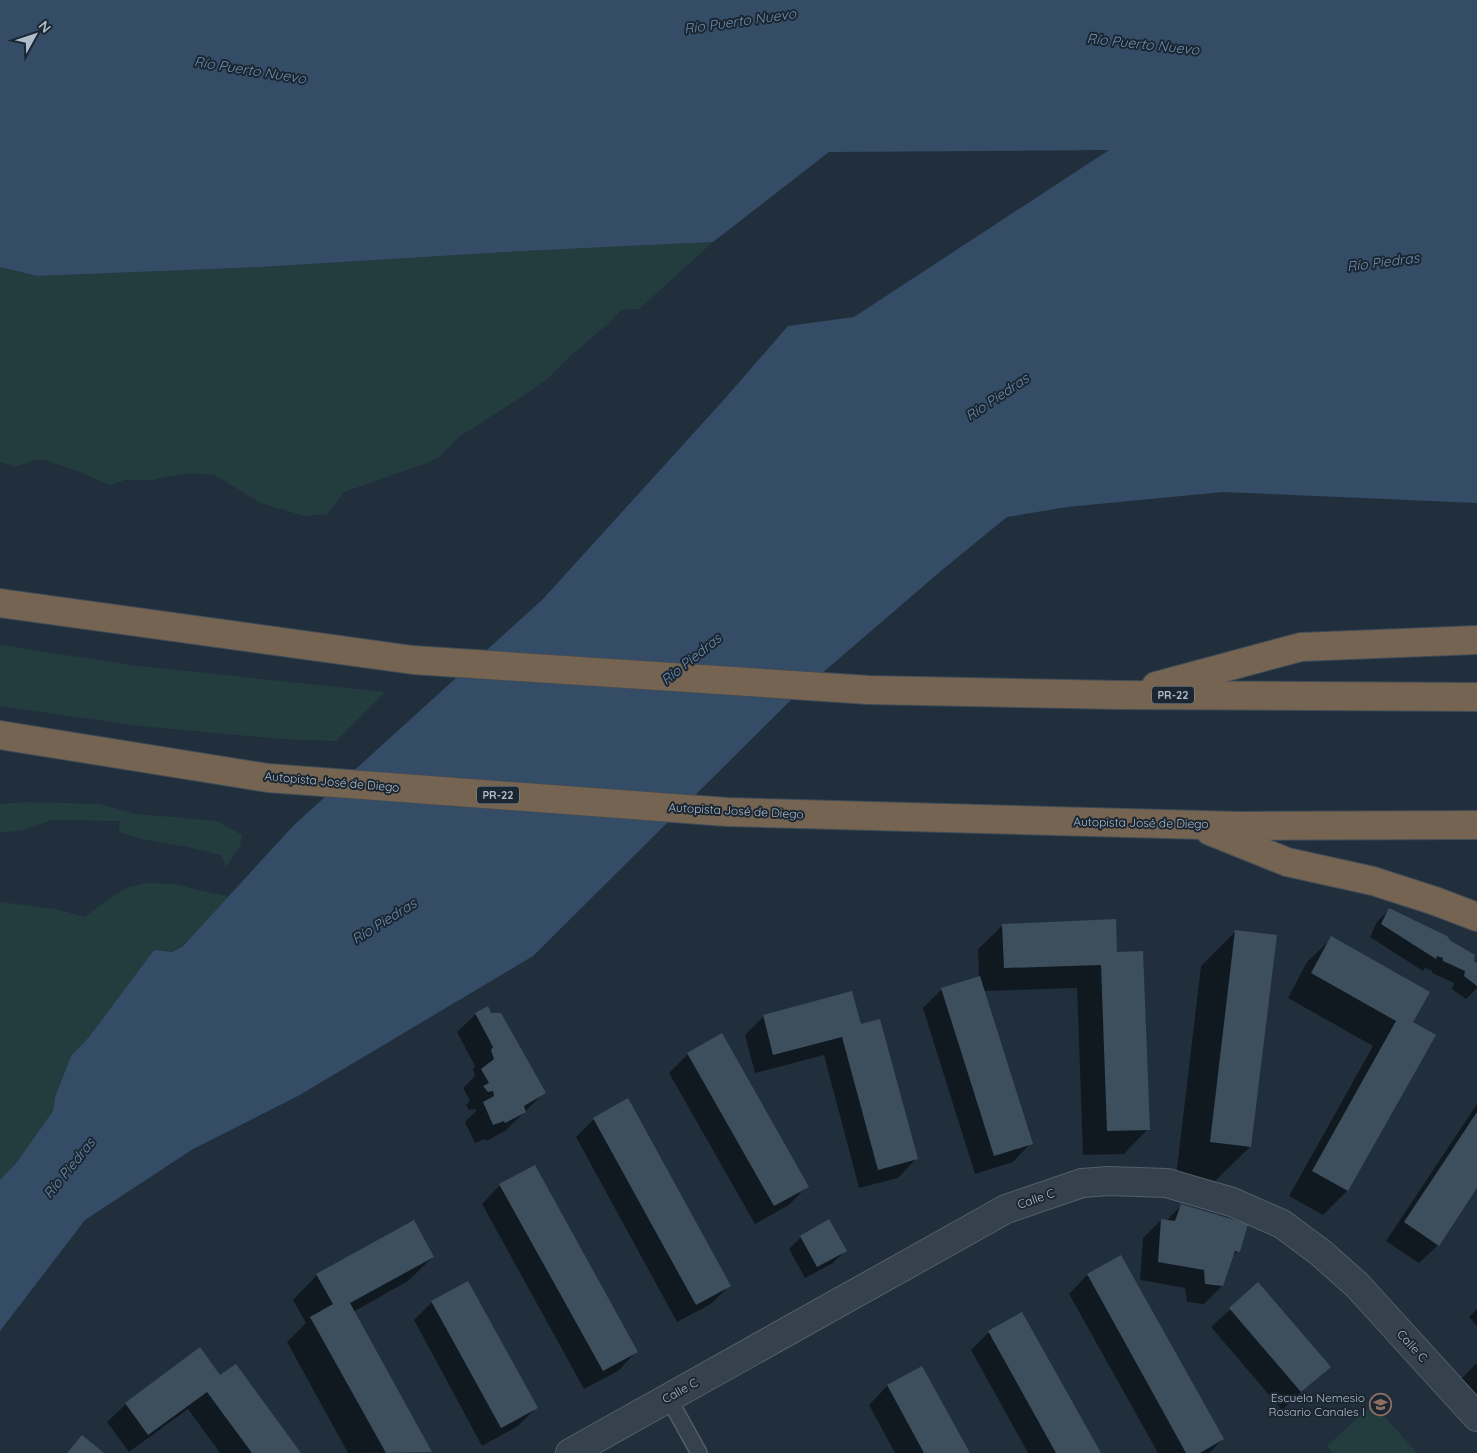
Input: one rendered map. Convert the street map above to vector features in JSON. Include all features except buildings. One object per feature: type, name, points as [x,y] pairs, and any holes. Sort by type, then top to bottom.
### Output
[{"type":"highway","name":"PR-22","points":[[0,604],[413,660],[869,690],[1120,695],[1477,697]]},
{"type":"highway","points":[[1120,695],[1301,648],[1477,640]]},
{"type":"highway","name":"Autopista José de Diego","points":[[0,735],[268,778],[727,812],[1192,824],[1477,825]]},
{"type":"highway","points":[[1192,824],[1287,862],[1373,881],[1477,917]]},
{"type":"street","name":"Calle C","points":[[570,1453],[1006,1209],[1082,1183],[1108,1181],[1167,1184],[1232,1202],[1282,1224],[1322,1253],[1357,1285],[1477,1417]]},
{"type":"lane","points":[[668,1397],[699,1453]]},
{"type":"green space","points":[[713,242],[639,309],[621,310],[548,378],[459,437],[439,457],[430,462],[344,492],[328,514],[304,516],[261,503],[214,475],[192,473],[153,480],[125,480],[110,485],[46,460],[34,460],[15,467],[0,462],[0,267],[37,276],[261,267],[523,251]]},
{"type":"green space","points":[[0,645],[130,665],[385,692],[336,741],[281,739],[140,726],[0,706]]},
{"type":"green space","points":[[27,802],[99,804],[137,814],[217,821],[242,835],[240,847],[226,867],[222,856],[197,849],[145,840],[119,832],[120,821],[52,820],[21,831],[0,832],[0,804]]},
{"type":"green space","points":[[147,883],[175,884],[228,896],[185,943],[169,952],[154,950],[89,1037],[71,1056],[55,1097],[53,1111],[17,1162],[0,1180],[0,902],[56,909],[85,917],[128,887]]},
{"type":"green space","points":[[1373,1404],[1417,1453],[1333,1453],[1327,1446]]},
{"type":"water","points":[[0,0],[1477,0],[1477,503],[1223,492],[1067,507],[1007,517],[942,570],[792,699],[533,956],[298,1096],[193,1149],[85,1220],[0,1331],[0,1180],[17,1162],[53,1111],[55,1097],[71,1056],[89,1037],[154,950],[172,952],[183,946],[294,825],[543,599],[721,403],[788,326],[854,317],[1109,150],[829,152],[713,242],[523,251],[261,267],[37,276],[0,267]]},
{"type":"place","name":"Escuela Nemesio Rosario Canales I","points":[[1381,1405]]},
{"type":"water label","name":"Río Puerto Nuevo","points":[[740,21]]},
{"type":"water label","name":"Río Puerto Nuevo","points":[[1143,44]]},
{"type":"water label","name":"Río Puerto Nuevo","points":[[250,70]]},
{"type":"water label","name":"Río Piedras","points":[[1383,262]]},
{"type":"water label","name":"Río Piedras","points":[[997,397]]},
{"type":"water label","name":"Río Piedras","points":[[691,659]]},
{"type":"water label","name":"Río Piedras","points":[[384,921]]},
{"type":"water label","name":"Río Piedras","points":[[69,1168]]}]
